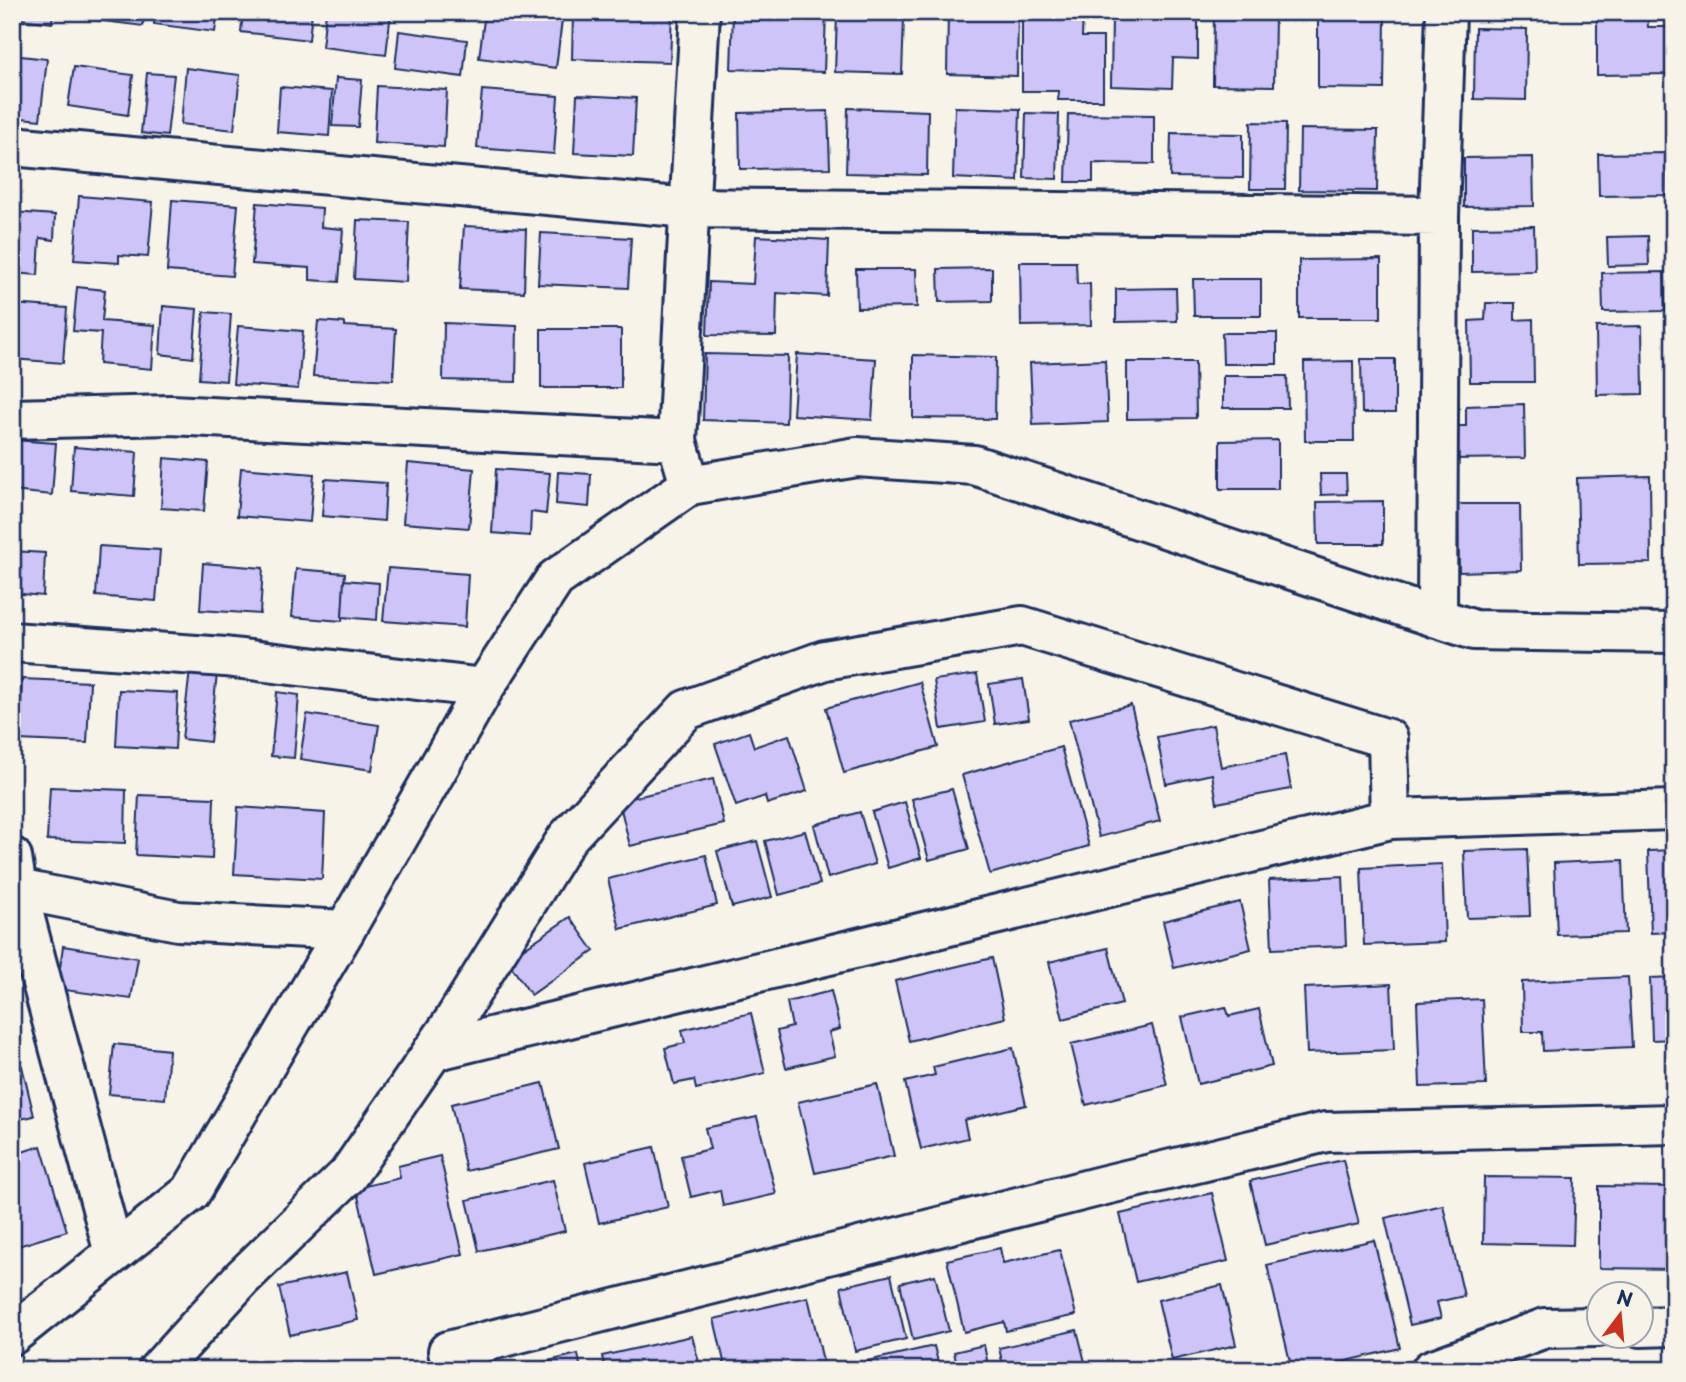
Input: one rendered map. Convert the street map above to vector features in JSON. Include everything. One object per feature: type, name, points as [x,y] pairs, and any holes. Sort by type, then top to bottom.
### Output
[{"type":"street","points":[[690,485],[677,442],[700,12]]},
{"type":"street","points":[[1437,618],[1439,216],[1446,12]]},
{"type":"street","points":[[12,146],[689,208],[1439,216]]},
{"type":"street","points":[[12,419],[171,415],[677,442]]},
{"type":"street","points":[[12,1335],[191,1192],[484,688],[555,579],[690,485],[857,457],[974,465],[1474,630],[1674,633]]},
{"type":"street","points":[[158,1370],[242,1278],[348,1175],[453,1022],[567,838],[686,710],[825,660],[1022,626],[1388,738],[1390,819]]},
{"type":"street","points":[[12,642],[225,657],[484,688]]},
{"type":"street","points":[[433,1052],[1390,819],[1674,810]]},
{"type":"street","points":[[14,873],[178,921],[345,930]]},
{"type":"street","points":[[14,873],[114,1253]]},
{"type":"street","points":[[452,1370],[448,1352],[1101,1186],[1326,1132],[1674,1124]]},
{"type":"street","points":[[1654,1327],[1674,1326]]},
{"type":"street","points":[[1431,1370],[1545,1328],[1584,1327]]},
{"type":"building","points":[[12,12],[53,12],[52,23],[12,18]]},
{"type":"building","points":[[72,12],[144,12],[143,26],[72,17]]},
{"type":"building","points":[[155,12],[218,12],[215,32],[154,24]]},
{"type":"building","points":[[243,12],[312,12],[309,40],[241,32]]},
{"type":"building","points":[[326,12],[391,12],[386,55],[322,47]]},
{"type":"building","points":[[485,12],[533,12],[532,17],[562,20],[556,68],[479,58]]},
{"type":"building","points":[[573,12],[672,12],[670,62],[572,59]]},
{"type":"building","points":[[733,12],[826,12],[824,72],[731,69]]},
{"type":"building","points":[[948,12],[1018,12],[1017,76],[947,74]]},
{"type":"building","points":[[1022,12],[1083,12],[1082,37],[1103,37],[1103,100],[1058,100],[1059,91],[1022,91]]},
{"type":"building","points":[[1597,12],[1647,12],[1648,27],[1674,27],[1674,74],[1597,75]]},
{"type":"building","points":[[1214,13],[1275,15],[1274,86],[1213,85]]},
{"type":"building","points":[[837,15],[904,18],[902,74],[835,72]]},
{"type":"building","points":[[1112,16],[1198,17],[1198,59],[1173,58],[1172,88],[1111,86]]},
{"type":"building","points":[[1318,16],[1385,17],[1384,89],[1318,88]]},
{"type":"building","points":[[1475,28],[1527,29],[1526,100],[1474,99]]},
{"type":"building","points":[[399,31],[467,40],[463,77],[395,68]]},
{"type":"building","points":[[12,55],[47,59],[40,120],[12,117]]},
{"type":"building","points":[[74,67],[133,75],[128,115],[68,106]]},
{"type":"building","points":[[186,68],[240,75],[234,130],[181,124]]},
{"type":"building","points":[[147,73],[174,75],[167,136],[141,133]]},
{"type":"building","points":[[336,78],[362,80],[358,127],[332,126]]},
{"type":"building","points":[[377,86],[447,90],[444,147],[374,143]]},
{"type":"building","points":[[280,87],[332,91],[329,136],[277,132]]},
{"type":"building","points":[[482,90],[558,96],[554,154],[477,148]]},
{"type":"building","points":[[577,95],[636,98],[633,156],[574,153]]},
{"type":"building","points":[[955,107],[1020,109],[1018,181],[953,178]]},
{"type":"building","points":[[848,108],[928,111],[927,175],[846,173]]},
{"type":"building","points":[[828,111],[830,168],[740,169],[739,113]]},
{"type":"building","points":[[1026,113],[1059,114],[1057,179],[1024,178]]},
{"type":"building","points":[[1068,114],[1154,115],[1154,164],[1093,163],[1093,182],[1066,182]]},
{"type":"building","points":[[1251,122],[1286,123],[1285,189],[1250,189]]},
{"type":"building","points":[[1300,129],[1378,130],[1377,191],[1299,190]]},
{"type":"building","points":[[1171,133],[1243,134],[1243,178],[1170,177]]},
{"type":"building","points":[[1667,153],[1668,195],[1599,196],[1598,154]]},
{"type":"building","points":[[1533,157],[1534,206],[1464,207],[1464,158]]},
{"type":"building","points":[[79,196],[153,202],[148,257],[119,255],[119,263],[74,260]]},
{"type":"building","points":[[172,200],[238,205],[232,276],[167,271]]},
{"type":"building","points":[[257,203],[322,208],[321,227],[343,229],[339,282],[310,280],[310,268],[252,264]]},
{"type":"building","points":[[12,212],[55,215],[54,240],[40,238],[38,275],[12,273]]},
{"type":"building","points":[[357,220],[409,222],[406,282],[354,279]]},
{"type":"building","points":[[464,226],[526,229],[524,292],[460,289]]},
{"type":"building","points":[[1534,226],[1535,271],[1472,272],[1472,227]]},
{"type":"building","points":[[541,233],[631,238],[628,288],[538,284]]},
{"type":"building","points":[[756,236],[829,240],[827,296],[777,293],[776,336],[707,335],[709,282],[753,284]]},
{"type":"building","points":[[1648,236],[1649,265],[1608,266],[1607,237]]},
{"type":"building","points":[[1381,259],[1381,318],[1299,318],[1299,260]]},
{"type":"building","points":[[1020,262],[1076,262],[1077,284],[1090,284],[1091,325],[1021,326]]},
{"type":"building","points":[[992,268],[992,301],[939,302],[938,269]]},
{"type":"building","points":[[856,269],[916,269],[917,307],[857,308]]},
{"type":"building","points":[[1664,272],[1665,311],[1603,312],[1602,273]]},
{"type":"building","points":[[1193,279],[1261,279],[1261,316],[1194,316]]},
{"type":"building","points":[[77,287],[105,290],[102,321],[155,325],[152,369],[99,364],[101,333],[73,331]]},
{"type":"building","points":[[1176,288],[1177,321],[1116,322],[1116,289]]},
{"type":"building","points":[[1486,303],[1515,303],[1515,320],[1533,319],[1534,382],[1470,382],[1469,321],[1485,320]]},
{"type":"building","points":[[12,304],[67,308],[63,363],[12,359]]},
{"type":"building","points":[[163,306],[197,309],[193,358],[160,354]]},
{"type":"building","points":[[204,312],[231,314],[226,381],[199,379]]},
{"type":"building","points":[[318,321],[345,323],[345,326],[396,329],[393,380],[313,376]]},
{"type":"building","points":[[444,323],[517,326],[516,382],[443,380]]},
{"type":"building","points":[[238,326],[303,331],[298,389],[233,384]]},
{"type":"building","points":[[1642,326],[1643,394],[1597,395],[1596,327]]},
{"type":"building","points":[[541,329],[621,329],[621,388],[541,388]]},
{"type":"building","points":[[1222,333],[1277,333],[1277,364],[1223,364]]},
{"type":"building","points":[[705,354],[788,356],[786,423],[703,420]]},
{"type":"building","points":[[797,354],[876,359],[872,420],[793,415]]},
{"type":"building","points":[[913,355],[996,357],[995,419],[913,418]]},
{"type":"building","points":[[1361,359],[1395,359],[1395,413],[1362,413]]},
{"type":"building","points":[[1105,360],[1108,422],[1033,425],[1030,363]]},
{"type":"building","points":[[1353,361],[1354,441],[1305,441],[1304,362]]},
{"type":"building","points":[[1127,362],[1195,362],[1196,418],[1127,419]]},
{"type":"building","points":[[1223,376],[1287,376],[1288,408],[1223,408]]},
{"type":"building","points":[[1524,404],[1525,458],[1454,459],[1454,426],[1466,426],[1466,406]]},
{"type":"building","points":[[12,440],[56,443],[52,495],[12,491]]},
{"type":"building","points":[[1278,440],[1278,489],[1220,489],[1220,441]]},
{"type":"building","points":[[74,447],[137,452],[134,496],[71,491]]},
{"type":"building","points":[[164,458],[208,462],[204,511],[161,508]]},
{"type":"building","points":[[408,463],[474,469],[469,528],[403,523]]},
{"type":"building","points":[[241,468],[314,474],[310,522],[237,516]]},
{"type":"building","points":[[496,469],[550,473],[546,514],[531,512],[530,536],[492,533]]},
{"type":"building","points":[[558,472],[591,474],[589,507],[556,504]]},
{"type":"building","points":[[1320,474],[1346,474],[1347,494],[1321,495]]},
{"type":"building","points":[[1650,476],[1651,563],[1579,564],[1577,478]]},
{"type":"building","points":[[325,479],[386,483],[384,521],[322,516]]},
{"type":"building","points":[[1383,501],[1383,544],[1318,544],[1317,502]]},
{"type":"building","points":[[1458,504],[1520,504],[1521,570],[1459,572]]},
{"type":"building","points":[[99,546],[160,550],[156,601],[96,596]]},
{"type":"building","points":[[12,551],[45,553],[43,596],[12,593]]},
{"type":"building","points":[[203,563],[263,568],[260,614],[200,610]]},
{"type":"building","points":[[388,568],[468,574],[465,627],[383,621]]},
{"type":"building","points":[[296,569],[345,573],[342,621],[292,617]]},
{"type":"building","points":[[344,580],[379,583],[377,620],[342,617]]},
{"type":"building","points":[[190,670],[217,673],[210,742],[182,739]]},
{"type":"building","points":[[977,674],[985,722],[941,729],[934,680]]},
{"type":"building","points":[[22,679],[90,682],[87,743],[19,740]]},
{"type":"building","points":[[1023,679],[1029,719],[995,724],[989,684]]},
{"type":"building","points":[[920,682],[938,747],[844,773],[826,708]]},
{"type":"building","points":[[119,690],[178,693],[175,749],[116,746]]},
{"type":"building","points":[[277,692],[299,695],[294,758],[271,756]]},
{"type":"building","points":[[1131,705],[1160,821],[1099,837],[1069,720]]},
{"type":"building","points":[[307,714],[379,725],[372,770],[300,759]]},
{"type":"building","points":[[1213,725],[1221,767],[1285,755],[1291,789],[1217,803],[1212,774],[1166,784],[1157,737]]},
{"type":"building","points":[[749,732],[754,747],[789,735],[807,791],[767,804],[765,796],[736,806],[715,744]]},
{"type":"building","points":[[1061,747],[1089,846],[990,874],[962,775]]},
{"type":"building","points":[[713,779],[724,824],[630,846],[619,801]]},
{"type":"building","points":[[50,787],[126,790],[125,843],[47,840]]},
{"type":"building","points":[[952,789],[969,849],[929,860],[912,799]]},
{"type":"building","points":[[139,795],[214,798],[212,859],[136,855]]},
{"type":"building","points":[[905,802],[921,858],[888,868],[872,812]]},
{"type":"building","points":[[238,807],[325,813],[322,879],[234,874]]},
{"type":"building","points":[[860,812],[875,864],[828,878],[814,825]]},
{"type":"building","points":[[805,831],[820,884],[779,895],[765,841]]},
{"type":"building","points":[[757,841],[772,897],[732,907],[717,851]]},
{"type":"building","points":[[1527,849],[1530,916],[1467,918],[1464,851]]},
{"type":"building","points":[[1674,850],[1674,932],[1651,933],[1648,851]]},
{"type":"building","points":[[706,855],[717,905],[620,929],[608,879]]},
{"type":"building","points":[[1623,860],[1626,933],[1557,935],[1554,863]]},
{"type":"building","points":[[1442,864],[1445,942],[1364,945],[1361,868]]},
{"type":"building","points":[[1343,876],[1346,946],[1272,949],[1269,880]]},
{"type":"building","points":[[1240,902],[1251,949],[1174,968],[1163,921]]},
{"type":"building","points":[[570,917],[594,951],[531,995],[507,960]]},
{"type":"building","points":[[63,946],[138,958],[131,999],[57,989]]},
{"type":"building","points":[[1108,948],[1122,1004],[1063,1019],[1049,962]]},
{"type":"building","points":[[992,958],[1005,1018],[909,1041],[895,981]]},
{"type":"building","points":[[1628,977],[1632,1047],[1543,1051],[1542,1032],[1523,1032],[1522,982]]},
{"type":"building","points":[[1674,977],[1674,1039],[1652,1040],[1650,978]]},
{"type":"building","points":[[1391,984],[1394,1050],[1307,1053],[1304,988]]},
{"type":"building","points":[[831,991],[840,1029],[829,1032],[835,1056],[786,1068],[777,1031],[792,1027],[787,1002]]},
{"type":"building","points":[[1482,999],[1486,1085],[1420,1087],[1417,1002]]},
{"type":"building","points":[[1226,1007],[1229,1016],[1259,1009],[1272,1066],[1198,1084],[1182,1017]]},
{"type":"building","points":[[751,1013],[765,1073],[696,1089],[694,1080],[674,1084],[665,1048],[685,1043],[682,1030]]},
{"type":"building","points":[[1152,1025],[1167,1085],[1086,1105],[1071,1044]]},
{"type":"building","points":[[114,1044],[169,1050],[165,1099],[109,1094]]},
{"type":"building","points":[[1013,1048],[1026,1105],[964,1120],[968,1138],[921,1149],[905,1082],[935,1075],[933,1067]]},
{"type":"building","points":[[22,1066],[34,1116],[12,1121],[12,1068]]},
{"type":"building","points":[[543,1083],[559,1149],[466,1171],[451,1104]]},
{"type":"building","points":[[877,1084],[894,1156],[815,1173],[798,1102]]},
{"type":"building","points":[[757,1117],[776,1194],[723,1206],[720,1190],[691,1197],[681,1156],[710,1149],[705,1128]]},
{"type":"building","points":[[41,1146],[67,1231],[12,1248],[12,1155]]},
{"type":"building","points":[[654,1147],[668,1207],[599,1223],[585,1163]]},
{"type":"building","points":[[440,1156],[463,1254],[376,1274],[356,1188],[400,1178],[398,1166]]},
{"type":"building","points":[[1343,1160],[1359,1224],[1265,1245],[1250,1181]]},
{"type":"building","points":[[1484,1177],[1575,1178],[1573,1245],[1483,1243]]},
{"type":"building","points":[[553,1180],[565,1231],[479,1251],[467,1200]]},
{"type":"building","points":[[1599,1186],[1674,1187],[1674,1269],[1599,1268]]},
{"type":"building","points":[[1212,1193],[1228,1261],[1136,1282],[1120,1214]]},
{"type":"building","points":[[1443,1205],[1464,1296],[1437,1302],[1441,1318],[1410,1325],[1385,1218]]},
{"type":"building","points":[[1374,1240],[1400,1348],[1310,1370],[1292,1370],[1267,1265]]},
{"type":"building","points":[[1000,1248],[1003,1263],[1060,1250],[1076,1315],[1006,1331],[1004,1322],[964,1332],[947,1260]]},
{"type":"building","points":[[347,1272],[358,1320],[290,1335],[279,1287]]},
{"type":"building","points":[[891,1275],[906,1339],[855,1351],[841,1287]]},
{"type":"building","points":[[935,1275],[949,1331],[913,1340],[900,1283]]},
{"type":"building","points":[[1222,1285],[1236,1345],[1172,1360],[1158,1300]]},
{"type":"building","points":[[808,1297],[824,1365],[803,1370],[726,1370],[714,1319]]},
{"type":"building","points":[[1077,1330],[1087,1370],[1004,1370],[999,1348]]},
{"type":"building","points":[[692,1336],[701,1370],[605,1370],[602,1356]]},
{"type":"building","points":[[984,1345],[989,1370],[958,1370],[954,1352]]},
{"type":"building","points":[[934,1346],[940,1370],[865,1370],[863,1362]]},
{"type":"building","points":[[578,1354],[581,1370],[510,1370]]},
{"type":"building","points":[[328,1364],[330,1370],[301,1370]]}]
